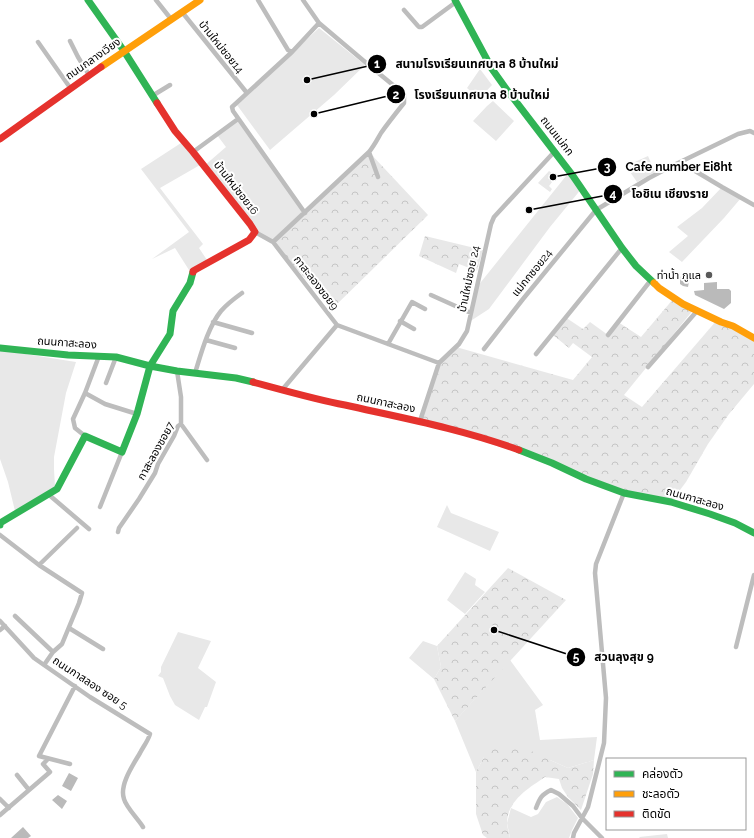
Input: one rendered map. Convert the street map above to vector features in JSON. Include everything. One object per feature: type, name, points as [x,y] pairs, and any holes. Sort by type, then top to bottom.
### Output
[{"type":"street","name":"บ้านใหม่ซอย16","points":[[88,0],[124,51],[175,131],[255,232],[249,240],[193,271],[190,283],[173,311],[170,334],[150,366]]},
{"type":"street","points":[[156,0],[171,19]]},
{"type":"street","name":"ถนนกลางเวียง","points":[[0,139],[89,75],[199,0]]},
{"type":"street","points":[[258,0],[288,50],[292,52]]},
{"type":"street","points":[[255,232],[273,242],[369,152],[404,103],[404,94],[319,23],[305,1]]},
{"type":"street","points":[[404,10],[420,28],[455,1]]},
{"type":"street","name":"ถนนแม่กก","points":[[455,1],[492,69],[555,151],[636,266],[659,288],[683,304],[733,326],[754,338]]},
{"type":"street","name":"บ้านใหม่ซอย14","points":[[182,12],[247,93]]},
{"type":"street","points":[[305,213],[238,119],[232,107],[292,52],[319,23]]},
{"type":"street","points":[[70,41],[89,75]]},
{"type":"street","points":[[38,42],[70,89]]},
{"type":"street","points":[[152,96],[170,84]]},
{"type":"street","points":[[193,152],[238,119]]},
{"type":"street","name":"แม่กกซอย24","points":[[484,349],[522,299],[596,210],[649,178],[680,162],[738,134],[750,131],[754,133]]},
{"type":"street","name":"บ้านใหม่ซอย 24","points":[[420,421],[439,364],[459,344],[467,331],[491,224],[494,217],[555,151]]},
{"type":"street","points":[[369,152],[378,177]]},
{"type":"street","points":[[680,162],[754,205]]},
{"type":"street","name":"กาสะลองซอย9","points":[[273,242],[337,325],[282,390]]},
{"type":"street","points":[[536,354],[622,248]]},
{"type":"street","points":[[608,335],[651,280]]},
{"type":"street","points":[[195,374],[202,349],[213,322],[222,310],[242,293]]},
{"type":"street","points":[[431,295],[471,313]]},
{"type":"street","points":[[388,344],[412,302],[425,309]]},
{"type":"street","points":[[648,367],[696,310]]},
{"type":"street","points":[[213,322],[252,333]]},
{"type":"street","points":[[400,322],[414,329]]},
{"type":"street","points":[[337,325],[439,364]]},
{"type":"street","points":[[206,340],[236,348]]},
{"type":"street","name":"ถนนกาสะลอง","points":[[0,348],[68,355],[116,357],[177,371],[236,378],[343,405],[420,421],[482,438],[515,449],[552,463],[586,479],[624,493],[671,502],[710,514],[735,523],[754,533]]},
{"type":"street","points":[[99,356],[73,419],[75,428],[85,436],[122,452]]},
{"type":"street","points":[[106,383],[116,357]]},
{"type":"street","points":[[100,506],[137,414],[150,366]]},
{"type":"street","name":"กาสะลองซอย7","points":[[118,532],[119,528],[155,473],[158,464],[178,426],[181,424],[181,397],[177,371]]},
{"type":"street","points":[[85,393],[105,404],[137,414]]},
{"type":"street","points":[[181,424],[207,460]]},
{"type":"street","points":[[0,525],[0,523],[57,489],[85,436]]},
{"type":"street","points":[[573,838],[574,833],[588,807],[604,743],[606,698],[595,573],[596,564],[624,493]]},
{"type":"street","points":[[48,494],[89,529]]},
{"type":"street","points":[[39,565],[77,528]]},
{"type":"street","name":"ถนนกาสลอง ซอย 5","points":[[0,535],[39,565],[82,593],[62,644],[44,665],[90,697],[150,734],[129,772],[125,781],[123,792],[125,803],[143,827]]},
{"type":"street","points":[[736,647],[754,575]]},
{"type":"street","points":[[15,616],[54,652]]},
{"type":"street","points":[[0,621],[34,658],[44,665]]},
{"type":"street","points":[[0,630],[5,626]]},
{"type":"street","points":[[69,628],[103,649]]},
{"type":"street","points":[[70,764],[39,756],[75,686]]},
{"type":"street","points":[[0,816],[50,772],[43,764],[47,760]]},
{"type":"street","points":[[16,775],[29,790]]},
{"type":"street","points":[[536,808],[539,799],[543,794],[551,790],[559,794],[573,806],[582,818],[602,838]]},
{"type":"street","points":[[0,799],[9,808]]},
{"type":"green space","points":[[319,28],[365,65],[334,95],[270,150],[237,105]]},
{"type":"green space","points":[[480,69],[492,85],[479,99],[467,88]]},
{"type":"green space","points":[[493,101],[514,121],[496,141],[473,121]]},
{"type":"green space","points":[[238,119],[305,213],[273,242],[255,232],[204,166],[226,147],[217,135]]},
{"type":"green space","points":[[181,143],[200,165],[160,188],[203,244],[199,248],[207,260],[189,270],[175,248],[152,259],[189,232],[141,169]]},
{"type":"green space","points":[[369,152],[428,215],[332,309],[273,242]]},
{"type":"green space","points":[[648,156],[655,172],[637,182],[626,166]]},
{"type":"green space","points":[[549,171],[552,173],[548,178],[552,180],[549,186],[552,189],[550,192],[538,183]]},
{"type":"green space","points":[[570,171],[582,188],[550,227],[489,309],[469,322],[477,287]]},
{"type":"green space","points":[[722,187],[741,198],[682,262],[669,252],[688,236],[677,227],[702,208]]},
{"type":"green space","points":[[425,236],[483,250],[477,271],[459,264],[456,273],[419,256]]},
{"type":"green space","points":[[674,298],[694,309],[624,395],[642,407],[717,320],[754,340],[754,384],[729,414],[708,444],[686,482],[671,502],[624,493],[557,465],[420,421],[439,363],[456,347],[573,380],[592,357],[573,343],[569,348],[553,335],[565,317],[583,329],[590,322],[608,335],[618,322],[641,337]]},
{"type":"green space","points":[[0,350],[76,362],[66,393],[54,457],[55,487],[15,511],[8,482],[0,459]]},
{"type":"green space","points":[[447,505],[451,513],[499,532],[490,551],[437,527]]},
{"type":"green space","points":[[508,568],[566,600],[455,721],[434,679],[441,667],[437,646]]},
{"type":"green space","points":[[465,572],[476,579],[475,585],[485,592],[465,614],[447,600]]},
{"type":"green space","points":[[178,632],[211,641],[198,668],[216,682],[207,707],[205,707],[199,720],[175,705],[163,678],[158,676]]},
{"type":"green space","points":[[423,641],[437,646],[441,667],[434,679],[409,658]]},
{"type":"green space","points":[[510,660],[543,705],[535,710],[540,740],[597,737],[594,760],[568,768],[550,760],[484,757],[476,772],[455,721]]},
{"type":"green space","points":[[510,745],[527,749],[568,768],[594,760],[593,774],[581,810],[568,797],[562,788],[559,779],[545,777],[520,795],[511,807],[507,822],[510,838],[487,838],[483,835],[476,814],[476,772],[491,747]]},
{"type":"green space","points":[[557,797],[567,804],[578,818],[569,838],[510,838],[507,823],[511,808],[531,817],[538,814],[546,802]]},
{"type":"green space","points":[[667,834],[668,838],[639,837]]},
{"type":"shaded area","points":[[686,274],[690,276],[688,287],[680,284],[680,277]]},
{"type":"shaded area","points":[[717,282],[717,289],[729,289],[731,291],[731,303],[724,309],[695,295],[694,291],[704,290],[704,283]]},
{"type":"shaded area","points":[[69,773],[78,778],[71,791],[62,786]]},
{"type":"shaded area","points":[[58,795],[67,801],[62,809],[52,800]]},
{"type":"shaded area","points":[[23,827],[31,836],[28,838],[11,838]]},
{"type":"traffic: fast","points":[[88,0],[124,51],[157,103]]},
{"type":"traffic: fast","points":[[455,0],[492,69],[573,176],[622,248],[636,266],[654,283]]},
{"type":"traffic: fast","points":[[0,525],[0,523],[57,489],[85,436],[122,452],[137,414],[150,366],[170,334],[173,311],[190,283],[193,272]]},
{"type":"traffic: fast","points":[[0,348],[68,355],[116,357],[177,371],[236,378],[253,382]]},
{"type":"traffic: fast","points":[[519,450],[586,479],[624,493],[671,502],[735,523],[754,533]]},
{"type":"traffic: slow","points":[[101,67],[200,0]]},
{"type":"traffic: slow","points":[[654,283],[683,304],[733,326],[754,338]]},
{"type":"traffic: jam","points":[[0,139],[101,67]]},
{"type":"traffic: jam","points":[[157,103],[175,131],[255,232],[249,240],[193,272]]},
{"type":"traffic: jam","points":[[253,382],[322,400],[411,419],[476,436],[519,450]]},
{"type":"place","name":"สนามโรงเรียนเทศบาล 8 บ้านใหม่","points":[[307,80]]},
{"type":"place","name":"โรงเรียนเทศบาล 8 บ้านใหม่","points":[[314,114]]},
{"type":"place","name":"Cafe number Ei8ht","points":[[553,177]]},
{"type":"place","name":"โอชิเน เชียงราย","points":[[529,210]]},
{"type":"place","name":"ท่าน้ำ ภูแล","points":[[709,275]]},
{"type":"place","name":"สวนลุงสุข 9","points":[[494,630]]}]
